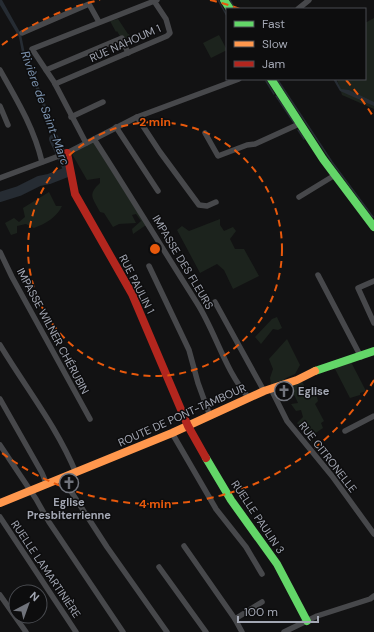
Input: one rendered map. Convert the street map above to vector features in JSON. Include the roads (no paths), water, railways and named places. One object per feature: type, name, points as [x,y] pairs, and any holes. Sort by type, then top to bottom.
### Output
[{"type":"street","points":[[299,8],[309,0]]},
{"type":"street","points":[[86,143],[46,70],[32,49],[155,1]]},
{"type":"street","name":"RUE NAHOUM 1","points":[[54,84],[167,36],[170,33],[166,19],[155,1]]},
{"type":"street","points":[[22,33],[89,4],[99,22]]},
{"type":"street","points":[[46,70],[122,38],[128,53]]},
{"type":"street","points":[[0,70],[32,128],[38,143],[42,162]]},
{"type":"street","points":[[0,178],[64,154],[137,117],[236,80]]},
{"type":"street","points":[[272,80],[299,124],[335,175],[373,223]]},
{"type":"street","points":[[71,117],[103,102]]},
{"type":"street","points":[[0,106],[8,125]]},
{"type":"street","points":[[137,117],[160,152],[198,204],[206,206],[216,202]]},
{"type":"street","points":[[205,133],[218,156],[247,145],[255,144],[299,124]]},
{"type":"street","points":[[116,127],[158,191]]},
{"type":"street","name":"IMPASSE DES FLEURS","points":[[94,139],[162,244],[181,280],[210,327],[239,385],[249,398]]},
{"type":"street","name":"RUE PAULIN 1","points":[[64,154],[72,164],[71,179],[75,194],[132,294],[188,426]]},
{"type":"street","points":[[299,197],[335,175]]},
{"type":"street","name":"IMPASSE WILNER CHÉRUBIN","points":[[0,252],[12,277],[90,419]]},
{"type":"street","points":[[150,266],[188,350],[210,416]]},
{"type":"street","points":[[318,275],[361,357]]},
{"type":"street","points":[[374,281],[358,288],[374,323]]},
{"type":"street","name":"RUE CITRONELLE","points":[[215,302],[287,421],[332,476],[374,534]]},
{"type":"street","points":[[0,345],[47,416],[68,454],[76,473]]},
{"type":"street","name":"ROUTE DE PONT-TAMBOUR","points":[[0,503],[63,479],[172,433],[267,390],[297,380],[311,372],[361,357],[374,351]]},
{"type":"street","points":[[0,399],[42,473],[47,485]]},
{"type":"street","points":[[345,431],[374,416]]},
{"type":"street","name":"RUELLE PAULIN 3","points":[[188,426],[231,500],[277,564],[307,621]]},
{"type":"street","points":[[172,433],[216,509],[240,540],[262,574]]},
{"type":"street","points":[[0,445],[31,491],[49,522],[123,632]]},
{"type":"street","points":[[63,479],[134,586],[167,632]]},
{"type":"street","name":"RUELLE LAMARTINIÈRE","points":[[0,517],[76,632]]},
{"type":"street","points":[[184,546],[235,619],[242,632]]},
{"type":"street","points":[[159,567],[206,632]]},
{"type":"street","points":[[0,595],[26,632]]},
{"type":"street","points":[[284,632],[307,621],[374,596]]},
{"type":"street","points":[[235,619],[262,602]]},
{"type":"water","points":[[0,0],[2,0],[21,34],[26,59],[44,99],[53,133],[61,150],[58,152],[41,101],[23,58],[19,37],[0,5]]},
{"type":"water","points":[[334,80],[336,80],[341,89],[349,90],[374,102],[374,106],[340,91]]},
{"type":"waterway","points":[[218,0],[226,14]]},
{"type":"waterway","points":[[230,0],[234,8]]},
{"type":"waterway","points":[[278,80],[332,162],[373,217]]},
{"type":"waterway","points":[[266,81],[274,94]]},
{"type":"waterway","points":[[276,96],[294,123]]},
{"type":"waterway","points":[[298,130],[304,139]]},
{"type":"waterway","name":"Rivière de Saint-Marc","points":[[0,197],[19,191],[39,181],[67,172],[68,169],[54,139]]},
{"type":"place","name":"Eglise","points":[[284,391]]},
{"type":"place","name":"Eglise Presbiterrienne","points":[[69,483]]}]
